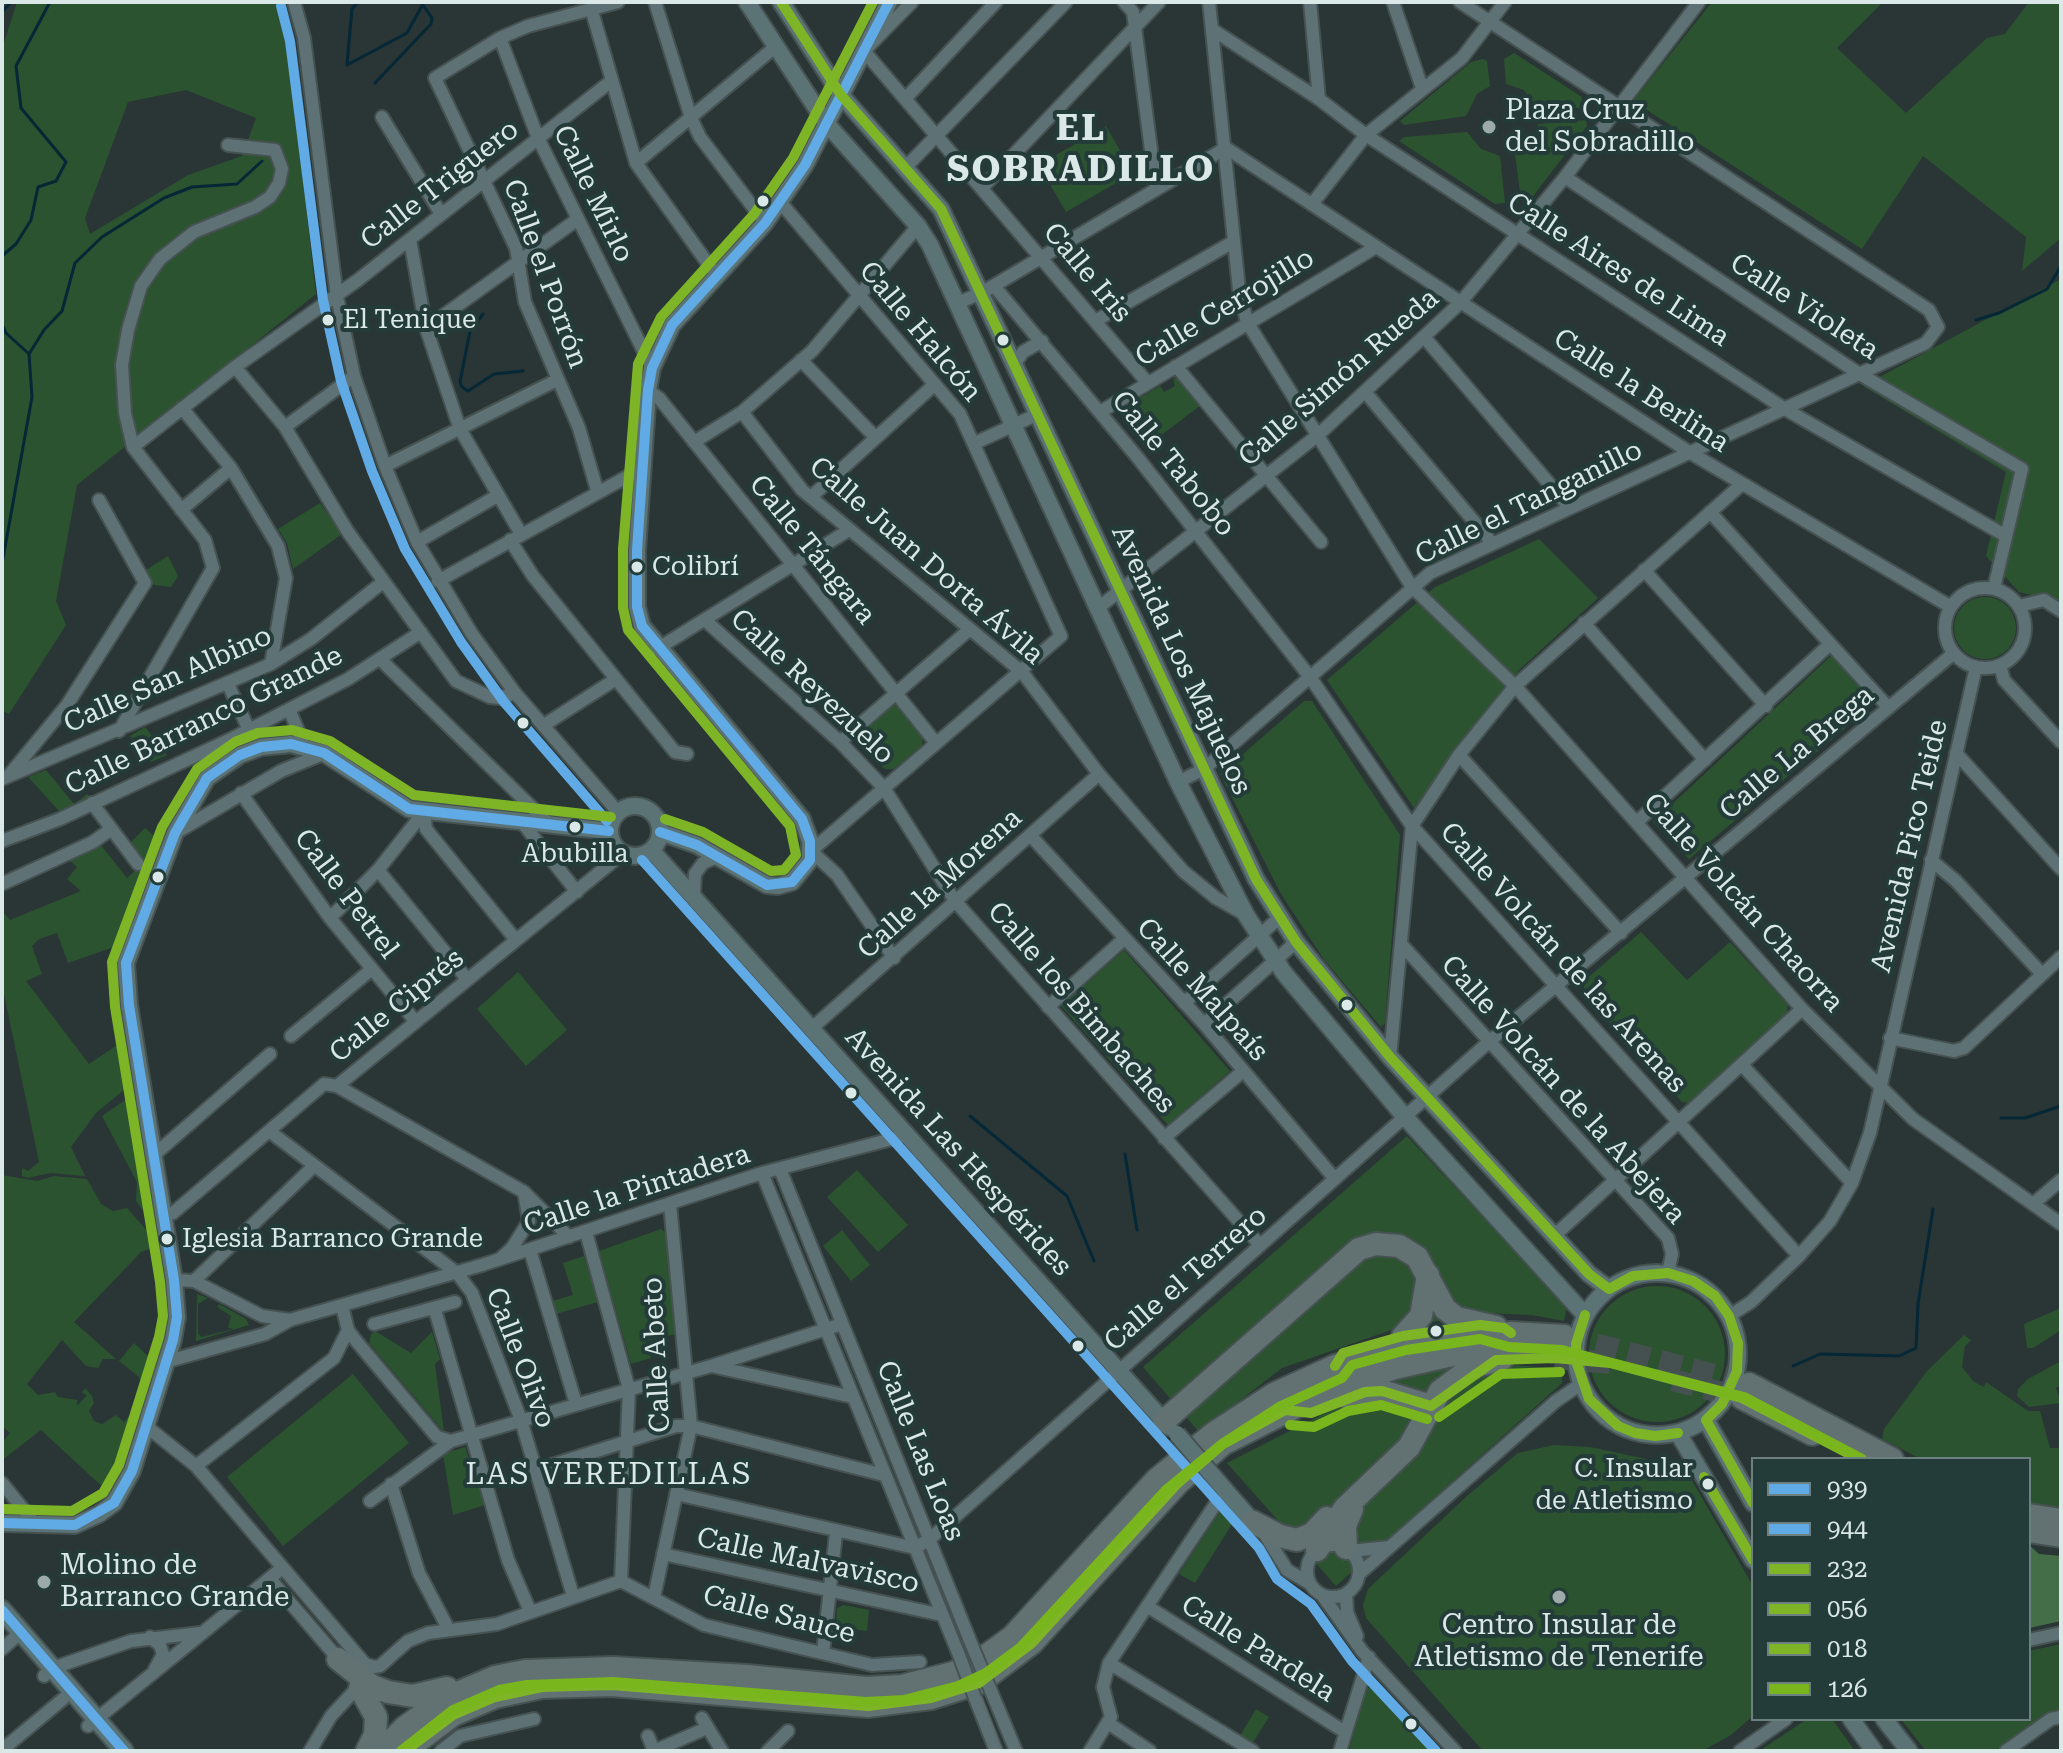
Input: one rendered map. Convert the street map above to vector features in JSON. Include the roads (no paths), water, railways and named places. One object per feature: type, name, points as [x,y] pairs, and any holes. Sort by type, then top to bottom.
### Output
[{"type":"highway","points":[[1170,1428],[1359,1249],[1376,1244],[1399,1246],[1417,1257],[1445,1309],[1457,1318],[1504,1328],[1559,1348]]},
{"type":"highway","points":[[1403,1336],[1421,1316],[1428,1274]]},
{"type":"highway","points":[[1335,1366],[1343,1353],[1403,1336],[1480,1325]]},
{"type":"highway","points":[[338,1659],[372,1686],[401,1695],[428,1695],[473,1679],[554,1668],[613,1668],[747,1676],[866,1688],[902,1686],[953,1673],[979,1661],[1012,1637],[1157,1479],[1214,1433],[1274,1394],[1335,1366],[1412,1344],[1511,1333]]},
{"type":"highway","points":[[1314,1554],[1356,1497],[1409,1447],[1431,1406],[1452,1380],[1482,1363],[1559,1348]]},
{"type":"highway","points":[[405,1751],[453,1715],[495,1697],[542,1687],[612,1685],[868,1706],[918,1701],[979,1683],[1032,1643],[1178,1483],[1223,1444],[1285,1410],[1370,1376],[1465,1352],[1559,1348]]},
{"type":"highway","points":[[1285,1410],[1311,1413],[1365,1392],[1382,1391],[1431,1406]]},
{"type":"highway","points":[[1856,1457],[1746,1391],[1888,1457]]},
{"type":"highway","points":[[1383,1471],[1408,1431],[1407,1412],[1398,1396]]},
{"type":"highway","points":[[1253,1522],[1280,1536],[1297,1540],[1312,1534],[1341,1503],[1356,1497]]},
{"type":"highway","points":[[1348,1550],[1345,1526],[1356,1497]]},
{"type":"highway","points":[[2031,1515],[2061,1520]]},
{"type":"highway","points":[[2031,1531],[2061,1536]]},
{"type":"highway","points":[[381,1751],[429,1708],[495,1677]]},
{"type":"highway","points":[[360,1688],[376,1717],[375,1735],[367,1751]]},
{"type":"main road","points":[[2,1610],[9,1637],[47,1672],[92,1723],[111,1751]]},
{"type":"main road","points":[[47,1672],[63,1699],[124,1751]]},
{"type":"street","points":[[294,2],[304,38],[337,297],[354,376],[385,466],[417,542],[438,581],[515,693],[618,812]]},
{"type":"street","points":[[500,38],[618,2]]},
{"type":"street","points":[[655,2],[691,118],[700,137],[765,223]]},
{"type":"street","name":"Avenida Los Majuelos","points":[[747,2],[826,123],[918,226],[958,303],[1178,782],[1246,915],[1275,960],[1416,1107],[1554,1236],[1589,1274],[1609,1289]]},
{"type":"street","name":"Avenida Los Majuelos","points":[[781,2],[841,95],[941,209],[989,289],[1038,414],[1256,879],[1296,942],[1390,1057],[1416,1107],[1585,1315]]},
{"type":"street","points":[[889,2],[781,203],[672,325],[652,368],[641,469],[637,607],[642,626],[657,649],[802,819],[811,851],[837,875],[894,958]]},
{"type":"street","points":[[864,51],[912,2]]},
{"type":"street","points":[[905,99],[996,2]]},
{"type":"street","points":[[905,168],[938,138],[1066,2]]},
{"type":"street","points":[[1124,2],[1133,12],[1136,27],[1156,188]]},
{"type":"street","points":[[982,188],[1159,2]]},
{"type":"street","points":[[1209,2],[1233,242],[1247,322]]},
{"type":"street","points":[[1310,2],[1319,99]]},
{"type":"street","points":[[1393,2],[1422,88]]},
{"type":"street","points":[[1460,2],[1618,107]]},
{"type":"street","points":[[1312,204],[1366,135],[1462,58],[1505,2]]},
{"type":"street","name":"Calle Simón Rueda","points":[[1098,608],[1318,435],[1460,303],[1565,177],[1699,2]]},
{"type":"street","points":[[591,8],[636,163],[716,275]]},
{"type":"street","name":"Calle Aires de Lima","points":[[1213,30],[1319,99],[1366,135],[1785,409],[2006,536]]},
{"type":"street","name":"Calle el Porrón","points":[[500,38],[435,78],[486,181],[519,262],[525,302],[579,428],[597,490]]},
{"type":"street","name":"Calle Mirlo","points":[[500,38],[538,138],[652,368]]},
{"type":"street","points":[[636,163],[775,47]]},
{"type":"street","name":"Calle Iris","points":[[864,51],[1042,255],[1147,382]]},
{"type":"street","name":"Calle Triguero","points":[[133,447],[235,367],[337,297],[610,82]]},
{"type":"street","name":"Calle el Tanganillo","points":[[1178,782],[1204,769],[1430,573],[1926,343],[1938,327],[1929,310],[1618,107]]},
{"type":"street","points":[[382,117],[441,214]]},
{"type":"street","points":[[119,731],[213,568],[205,540],[133,447],[125,413],[122,365],[128,330],[141,286],[160,259],[194,232],[255,207],[270,197],[279,183],[282,169],[275,150],[228,145]]},
{"type":"street","points":[[958,303],[989,289],[1226,148]]},
{"type":"street","name":"Calle la Berlina","points":[[1226,148],[1689,452],[1951,607]]},
{"type":"street","name":"Calle Violeta","points":[[1565,177],[1858,373],[2022,469],[2006,536]]},
{"type":"street","name":"Calle Halcón","points":[[781,203],[960,414],[975,443],[1061,636],[1022,672]]},
{"type":"street","points":[[426,328],[578,219]]},
{"type":"street","points":[[694,442],[742,412],[801,360],[918,226]]},
{"type":"street","points":[[410,240],[426,328],[460,429],[497,496],[533,576],[675,752],[687,754]]},
{"type":"street","points":[[1097,320],[1233,242]]},
{"type":"street","name":"Calle Cerrojillo","points":[[1100,412],[1376,247]]},
{"type":"street","name":"Calle Tabobo","points":[[989,289],[1042,341],[1196,530],[1310,677]]},
{"type":"street","name":"Calle Volcán Chaorra","points":[[1247,322],[1412,587],[1515,686],[1802,1009],[1913,1119],[2061,1224]]},
{"type":"street","points":[[1425,338],[1570,508]]},
{"type":"street","points":[[1016,362],[1023,352],[1042,341]]},
{"type":"street","points":[[801,360],[876,438]]},
{"type":"street","points":[[1176,366],[1321,542]]},
{"type":"street","points":[[235,367],[285,427],[325,498],[456,681],[490,697],[500,698],[515,693]]},
{"type":"street","points":[[285,427],[354,376]]},
{"type":"street","points":[[385,466],[557,380]]},
{"type":"street","points":[[811,497],[935,384]]},
{"type":"street","name":"Calle Tángara","points":[[648,390],[659,398],[936,743]]},
{"type":"street","points":[[1366,393],[1493,544]]},
{"type":"street","points":[[182,408],[231,468],[278,546],[284,563],[286,578],[271,664]]},
{"type":"street","name":"Calle Juan Dorta Ávila","points":[[742,412],[811,497],[1022,672],[1099,774],[1183,871],[1216,898],[1246,915]]},
{"type":"street","points":[[975,443],[1038,414]]},
{"type":"street","points":[[181,510],[231,468]]},
{"type":"street","points":[[438,581],[597,490],[641,469]]},
{"type":"street","points":[[1390,1057],[1412,826],[1459,755],[1515,686],[1742,484]]},
{"type":"street","points":[[417,542],[497,496]]},
{"type":"street","points":[[5,778],[67,705],[145,583],[99,500]]},
{"type":"street","points":[[1710,512],[1888,707]]},
{"type":"street","points":[[657,649],[849,530]]},
{"type":"street","points":[[1994,588],[2006,536]]},
{"type":"street","points":[[1644,570],[1766,706]]},
{"type":"street","name":"Calle San Albino","points":[[5,778],[271,664],[311,639],[383,582]]},
{"type":"street","points":[[1977,588],[1994,588],[2004,592],[2019,606],[2025,634],[2021,647],[2000,665],[1976,667],[1954,653],[1947,638],[1946,622],[1951,607],[1962,595],[1977,588]]},
{"type":"street","points":[[2019,606],[2044,600],[2061,611]]},
{"type":"street","name":"Calle Reyezuelo","points":[[706,621],[840,742],[884,788]]},
{"type":"street","points":[[1584,623],[1705,760]]},
{"type":"street","points":[[840,742],[970,629]]},
{"type":"street","name":"Calle Barranco Grande","points":[[2,841],[187,761],[381,660],[421,632]]},
{"type":"street","points":[[1638,821],[1829,645]]},
{"type":"street","name":"Calle La Brega","points":[[1416,1107],[1491,1040],[1954,653]]},
{"type":"street","points":[[381,660],[549,824]]},
{"type":"street","points":[[2000,665],[2004,680],[2061,742]]},
{"type":"street","name":"Avenida Pico Teide","points":[[1729,1316],[1751,1302],[1799,1256],[1830,1221],[1852,1183],[1870,1133],[1976,667]]},
{"type":"street","points":[[660,832],[697,845],[756,882],[778,886],[799,877],[811,851],[1022,672]]},
{"type":"street","name":"Calle Volcán de las Arenas","points":[[1310,677],[1412,826],[1799,1256]]},
{"type":"street","points":[[544,725],[616,679]]},
{"type":"street","points":[[228,684],[249,730]]},
{"type":"street","points":[[289,709],[305,747]]},
{"type":"street","points":[[2,1523],[75,1525],[106,1510],[123,1491],[165,1362],[177,1317],[174,1280],[126,984],[126,963],[175,833],[205,781],[240,755],[277,744],[305,747],[324,753],[396,802],[424,812],[609,831]]},
{"type":"street","points":[[277,744],[281,771]]},
{"type":"street","points":[[175,833],[281,771],[324,753]]},
{"type":"street","points":[[1956,753],[2061,869]]},
{"type":"street","points":[[1459,755],[1621,933]]},
{"type":"street","points":[[187,761],[205,781]]},
{"type":"street","name":"Calle la Morena","points":[[812,1028],[1099,774]]},
{"type":"street","name":"Calle los Bimbaches","points":[[884,788],[955,901],[1260,1245]]},
{"type":"street","name":"Calle Petrel","points":[[241,793],[330,918],[416,1022]]},
{"type":"street","points":[[92,803],[138,864]]},
{"type":"street","points":[[630,806],[642,807],[658,820],[660,832],[652,851],[642,856],[622,854],[614,846],[609,831],[618,812],[630,806]]},
{"type":"street","points":[[330,918],[378,870],[424,812]]},
{"type":"street","points":[[424,812],[426,829],[516,940]]},
{"type":"street","points":[[521,821],[577,892]]},
{"type":"street","points":[[2,884],[93,842],[110,830]]},
{"type":"street","name":"Calle Malpaís","points":[[1030,835],[1204,1024],[1335,1179]]},
{"type":"street","name":"Avenida Las Hespérides","points":[[652,851],[1253,1522]]},
{"type":"street","name":"Calle Ciprés","points":[[163,1216],[173,1213],[324,1084],[337,1086],[622,854]]},
{"type":"street","points":[[694,896],[695,874],[703,863],[717,857]]},
{"type":"street","points":[[1931,860],[1956,881],[2042,974]]},
{"type":"street","points":[[378,870],[467,979]]},
{"type":"street","points":[[1184,1003],[1280,917]]},
{"type":"street","points":[[1048,1007],[1124,939]]},
{"type":"street","points":[[1204,1024],[1296,942]]},
{"type":"street","name":"Calle Volcán de la Abejera","points":[[1402,945],[1668,1238],[1672,1254],[1668,1273]]},
{"type":"street","points":[[1890,1038],[1954,1051],[1964,1048],[2061,957]]},
{"type":"street","points":[[291,1036],[372,969]]},
{"type":"street","points":[[1554,1236],[1680,1124],[1802,1009]]},
{"type":"street","points":[[154,1155],[270,1054]]},
{"type":"street","points":[[1742,1065],[1852,1183]]},
{"type":"street","points":[[1164,1138],[1242,1072]]},
{"type":"street","points":[[337,1086],[524,1192],[569,1237]]},
{"type":"street","name":"Calle el Terrero","points":[[915,1548],[930,1539],[1416,1107]]},
{"type":"street","name":"Calle Olivo","points":[[269,1131],[457,1273],[472,1293],[521,1420],[573,1596]]},
{"type":"street","name":"Calle la Pintadera","points":[[165,1362],[254,1337],[290,1320],[499,1260],[762,1173],[907,1135]]},
{"type":"street","points":[[194,1281],[314,1166]]},
{"type":"street","name":"Calle Las Loas","points":[[780,1169],[1016,1751]]},
{"type":"street","name":"Calle Las Loas","points":[[762,1173],[996,1751]]},
{"type":"street","points":[[2033,1204],[2061,1180]]},
{"type":"street","points":[[499,1260],[512,1248],[529,1221],[524,1192]]},
{"type":"street","name":"Calle Abeto","points":[[654,1597],[691,1426],[670,1204]]},
{"type":"street","points":[[146,1426],[196,1466],[365,1664],[380,1666],[408,1641],[449,1630],[497,1624],[621,1581],[624,1443],[629,1389],[586,1232]]},
{"type":"street","points":[[530,1250],[576,1404]]},
{"type":"street","points":[[1668,1273],[1693,1281],[1715,1296],[1729,1316],[1738,1343],[1737,1371],[1722,1404],[1706,1420],[1678,1433],[1655,1436],[1618,1426],[1600,1413],[1581,1384],[1576,1344],[1585,1315],[1609,1289],[1633,1276],[1668,1273]]},
{"type":"street","points":[[174,1280],[194,1281],[256,1313],[290,1320]]},
{"type":"street","points":[[374,1324],[435,1310],[455,1302]]},
{"type":"street","points":[[342,1306],[348,1330],[436,1444]]},
{"type":"street","points":[[435,1310],[508,1560],[530,1611]]},
{"type":"street","points":[[254,1337],[256,1313]]},
{"type":"street","points":[[370,1501],[436,1444],[711,1366],[825,1332],[842,1324]]},
{"type":"street","points":[[341,1351],[348,1330]]},
{"type":"street","points":[[196,1466],[341,1351],[357,1342]]},
{"type":"street","points":[[711,1366],[853,1397]]},
{"type":"street","points":[[1340,1751],[1365,1654],[1347,1612],[1346,1594],[1359,1574],[1556,1401],[1581,1384]]},
{"type":"street","points":[[1706,1420],[1751,1499]]},
{"type":"street","points":[[536,1470],[676,1426],[691,1426],[884,1475]]},
{"type":"street","points":[[1678,1433],[1751,1557]]},
{"type":"street","points":[[2,1483],[37,1526]]},
{"type":"street","points":[[391,1484],[419,1573],[449,1630]]},
{"type":"street","points":[[1090,1751],[1112,1712],[1103,1681],[1109,1663],[1225,1490]]},
{"type":"street","points":[[676,1494],[836,1533],[915,1548]]},
{"type":"street","points":[[1253,1522],[1270,1540],[1287,1570],[1322,1595],[1365,1654],[1455,1751]]},
{"type":"street","points":[[823,1653],[836,1533]]},
{"type":"street","points":[[1270,1540],[1314,1554],[1334,1545],[1348,1550],[1390,1547]]},
{"type":"street","points":[[1348,1550],[1359,1574]]},
{"type":"street","name":"Calle Malvavisco","points":[[663,1554],[942,1615]]},
{"type":"street","points":[[1309,1583],[1307,1574],[1314,1554]]},
{"type":"street","points":[[92,1723],[281,1569]]},
{"type":"street","points":[[270,1579],[360,1688],[331,1716],[310,1751]]},
{"type":"street","name":"Calle Sauce","points":[[621,1581],[704,1625],[881,1666],[920,1662]]},
{"type":"street","points":[[1322,1595],[1346,1594]]},
{"type":"street","name":"Calle Pardela","points":[[1147,1606],[1345,1732]]},
{"type":"street","points":[[47,1672],[150,1637],[200,1633]]},
{"type":"street","points":[[2031,1640],[2061,1633]]},
{"type":"street","points":[[150,1637],[160,1645],[163,1654],[151,1674]]},
{"type":"street","points":[[957,1651],[972,1645]]},
{"type":"street","points":[[1109,1663],[1253,1751]]},
{"type":"street","points":[[2,1750],[63,1699]]},
{"type":"street","points":[[2006,1751],[2051,1719],[2061,1717]]},
{"type":"street","points":[[441,1751],[460,1736],[534,1719]]},
{"type":"street","points":[[1740,1751],[1783,1721]]},
{"type":"street","points":[[1852,1721],[1874,1751]]},
{"type":"street","points":[[1886,1721],[1909,1751]]},
{"type":"street","points":[[648,1736],[654,1751],[705,1723],[722,1751]]},
{"type":"street","points":[[1108,1723],[1150,1751]]},
{"type":"street","points":[[768,1751],[788,1731]]},
{"type":"street","points":[[2023,1739],[2034,1751]]},
{"type":"waterway","points":[[2,12],[11,2]]},
{"type":"waterway","points":[[2,256],[16,244],[31,220],[38,187],[56,181],[66,162],[21,108],[16,66],[50,2]]},
{"type":"waterway","points":[[347,64],[352,9],[358,2]]},
{"type":"waterway","points":[[375,83],[431,24],[432,18],[421,2]]},
{"type":"waterway","points":[[347,65],[407,33],[424,2]]},
{"type":"waterway","points":[[29,354],[44,330],[62,311],[75,263],[102,237],[164,198],[192,187],[237,184],[262,161]]},
{"type":"waterway","points":[[1976,320],[1999,313],[2047,289],[2061,266]]},
{"type":"waterway","points":[[483,314],[470,331],[460,382],[462,387],[468,391],[494,374],[523,371]]},
{"type":"waterway","points":[[2,324],[6,333],[29,354],[32,397],[2,564]]},
{"type":"waterway","points":[[2001,1118],[2025,1118],[2061,1106]]},
{"type":"waterway","points":[[970,1116],[1067,1196],[1094,1261]]},
{"type":"waterway","points":[[1125,1154],[1137,1230]]},
{"type":"waterway","points":[[1793,1366],[1820,1354],[1899,1356],[1916,1348],[1918,1304],[1933,1209]]},
{"type":"tunnel","points":[[1564,1336],[1749,1384]]},
{"type":"tunnel","points":[[1555,1358],[1610,1363]]},
{"type":"tunnel","points":[[1673,1380],[1742,1398]]},
{"type":"tram line","points":[[981,1697],[1002,1751]]},
{"type":"place","name":"Plaza Cruz del Sobradillo","points":[[1489,127]]},
{"type":"place","name":"El Tenique","points":[[328,320]]},
{"type":"place","name":"Colibrí","points":[[637,567]]},
{"type":"place","name":"Abubilla","points":[[575,827]]},
{"type":"place","name":"Iglesia Barranco Grande","points":[[167,1239]]},
{"type":"place","name":"C. Insular de Atletismo","points":[[1708,1484]]},
{"type":"place","name":"Molino de Barranco Grande","points":[[44,1582]]},
{"type":"place","name":"Centro Insular de Atletismo de Tenerife","points":[[1559,1597]]},
{"type":"district","name":"EL SOBRADILLO","points":[[1081,150]]},
{"type":"district","name":"LAS VEREDILLAS","points":[[609,1475]]}]
